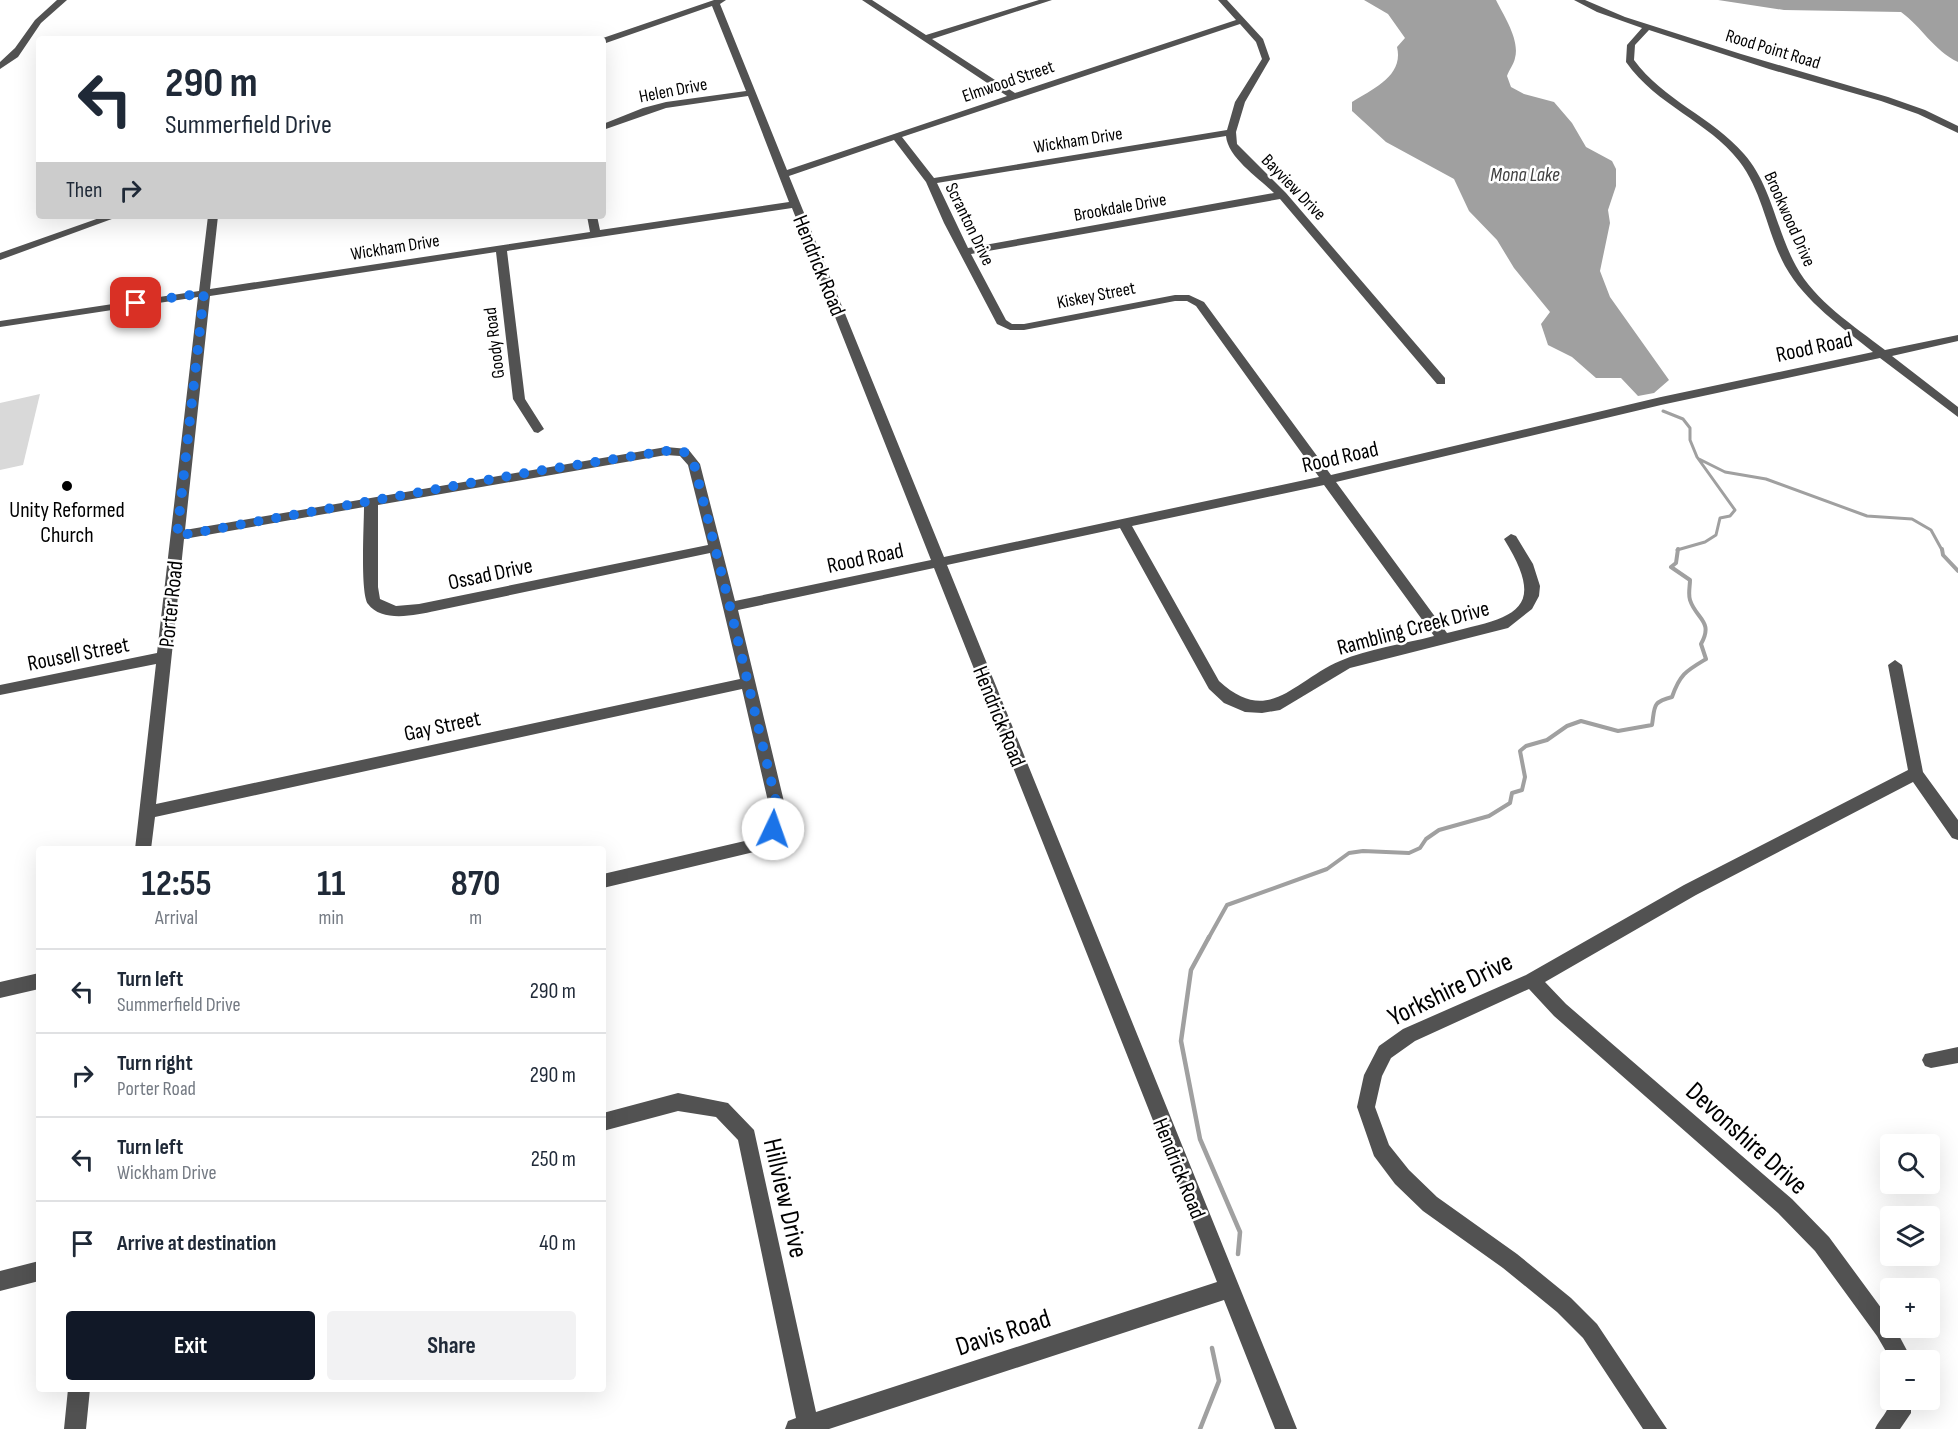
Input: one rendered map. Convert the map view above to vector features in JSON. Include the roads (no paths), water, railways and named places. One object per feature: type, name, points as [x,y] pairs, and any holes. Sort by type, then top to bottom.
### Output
[{"type":"street","points":[[0,66],[18,53],[31,30],[63,0]]},
{"type":"street","points":[[866,0],[1014,96]]},
{"type":"street","points":[[926,38],[1048,0]]},
{"type":"street","points":[[1222,0],[1260,41],[1266,59],[1240,102],[1231,132]]},
{"type":"street","name":"Rood Point Road","points":[[1578,0],[1606,13],[1798,75],[1906,105],[1958,130]]},
{"type":"street","points":[[606,40],[719,2]]},
{"type":"street","name":"Hendrick Road","points":[[719,2],[784,174],[1228,1289],[1286,1429]]},
{"type":"street","name":"Elmwood Street","points":[[784,174],[1228,24],[1243,21]]},
{"type":"street","name":"Brookwood Drive","points":[[1648,26],[1631,45],[1629,60],[1639,76],[1670,101],[1708,126],[1741,157],[1755,178],[1779,239],[1800,281],[1821,303],[1958,413]]},
{"type":"street","name":"Helen Drive","points":[[606,126],[646,110],[666,105],[752,93]]},
{"type":"street","name":"Wickham Drive","points":[[931,181],[1231,132]]},
{"type":"street","name":"Bayview Drive","points":[[1231,132],[1232,144],[1241,156],[1282,195],[1442,381]]},
{"type":"street","name":"Scranton Drive","points":[[896,136],[931,181],[949,223],[1001,322],[1010,327]]},
{"type":"street","name":"Brookdale Drive","points":[[964,252],[1282,195]]},
{"type":"street","name":"Wickham Drive","points":[[0,324],[796,204]]},
{"type":"street","points":[[0,257],[107,219]]},
{"type":"street","name":"Porter Road","points":[[143,846],[213,219]]},
{"type":"street","points":[[593,219],[596,235]]},
{"type":"street","name":"Goody Road","points":[[501,247],[519,399],[538,429]]},
{"type":"street","name":"Kiskey Street","points":[[1010,327],[1024,327],[1176,298],[1190,298],[1200,304],[1327,480]]},
{"type":"street","name":"Rood Road","points":[[730,607],[1327,480],[1661,401],[1958,338]]},
{"type":"street","points":[[177,536],[371,503],[542,470],[666,451],[684,452],[694,464],[778,810],[773,829],[754,845],[606,880]]},
{"type":"street","points":[[1327,480],[1444,640]]},
{"type":"street","name":"Ossad Drive","points":[[371,503],[371,587],[374,602],[386,610],[401,612],[714,548]]},
{"type":"street","name":"Rambling Creek Drive","points":[[1124,524],[1214,685],[1229,699],[1245,706],[1262,707],[1280,704],[1321,677],[1346,664],[1503,624],[1522,613],[1533,593],[1530,568],[1511,539]]},
{"type":"street","name":"Rousell Street","points":[[0,690],[164,657]]},
{"type":"street","points":[[1895,664],[1916,773],[1958,833]]},
{"type":"street","name":"Gay Street","points":[[147,812],[746,683]]},
{"type":"street","name":"Yorkshire Drive","points":[[1656,1429],[1590,1331],[1564,1305],[1510,1261],[1430,1204],[1402,1177],[1381,1150],[1366,1107],[1373,1075],[1385,1052],[1409,1035],[1532,980],[1690,890],[1916,773]]},
{"type":"street","name":"Devonshire Drive","points":[[1532,980],[1560,1010],[1785,1206],[1822,1244],[1859,1292],[1896,1350]]},
{"type":"street","points":[[0,990],[36,982]]},
{"type":"street","points":[[1931,1060],[1958,1055]]},
{"type":"street","name":"Hillview Drive","points":[[606,1121],[678,1102],[721,1109],[747,1136],[802,1427]]},
{"type":"street","points":[[0,1281],[36,1272]]},
{"type":"street","name":"Davis Road","points":[[802,1427],[1228,1289]]},
{"type":"street","points":[[75,1429],[79,1392]]},
{"type":"street","points":[[1886,1429],[1900,1410]]},
{"type":"water","name":"Mona Lake","points":[[1364,0],[1496,0],[1515,44],[1514,60],[1507,76],[1511,87],[1524,94],[1554,102],[1572,123],[1586,147],[1612,161],[1616,169],[1616,186],[1608,210],[1610,223],[1600,271],[1610,297],[1669,380],[1654,393],[1638,396],[1621,378],[1596,378],[1572,357],[1548,345],[1541,324],[1550,312],[1514,268],[1497,240],[1469,211],[1454,179],[1386,142],[1352,111],[1352,102],[1377,87],[1391,74],[1398,57],[1397,47],[1405,38],[1388,14]]},
{"type":"water","points":[[1718,0],[1958,0],[1958,62],[1935,45],[1901,12],[1784,10]]},
{"type":"waterway","points":[[1663,411],[1683,419],[1690,428],[1690,440],[1697,457],[1735,510],[1730,516],[1720,518],[1716,535],[1705,542],[1678,550]]},
{"type":"waterway","points":[[1699,459],[1725,472],[1766,479],[1867,516],[1912,519],[1931,530],[1942,550]]},
{"type":"waterway","points":[[1942,549],[1943,555],[1958,571]]},
{"type":"waterway","points":[[1208,939],[1227,905],[1327,869],[1349,853],[1363,851],[1409,853],[1420,848],[1426,839],[1439,830],[1489,816],[1510,803],[1512,793],[1522,790],[1525,777],[1520,751],[1526,746],[1547,740],[1567,726],[1581,721],[1618,731],[1652,725],[1654,709],[1658,703],[1672,697],[1684,674],[1706,659],[1701,644],[1705,636],[1705,625],[1690,600],[1690,580],[1671,567],[1676,563],[1678,550]]},
{"type":"waterway","points":[[1209,937],[1191,970],[1181,1041],[1200,1139],[1240,1232],[1238,1254]]},
{"type":"waterway","points":[[1200,1429],[1219,1381],[1212,1348]]},
{"type":"place","name":"Unity Reformed Church","points":[[67,486]]}]
